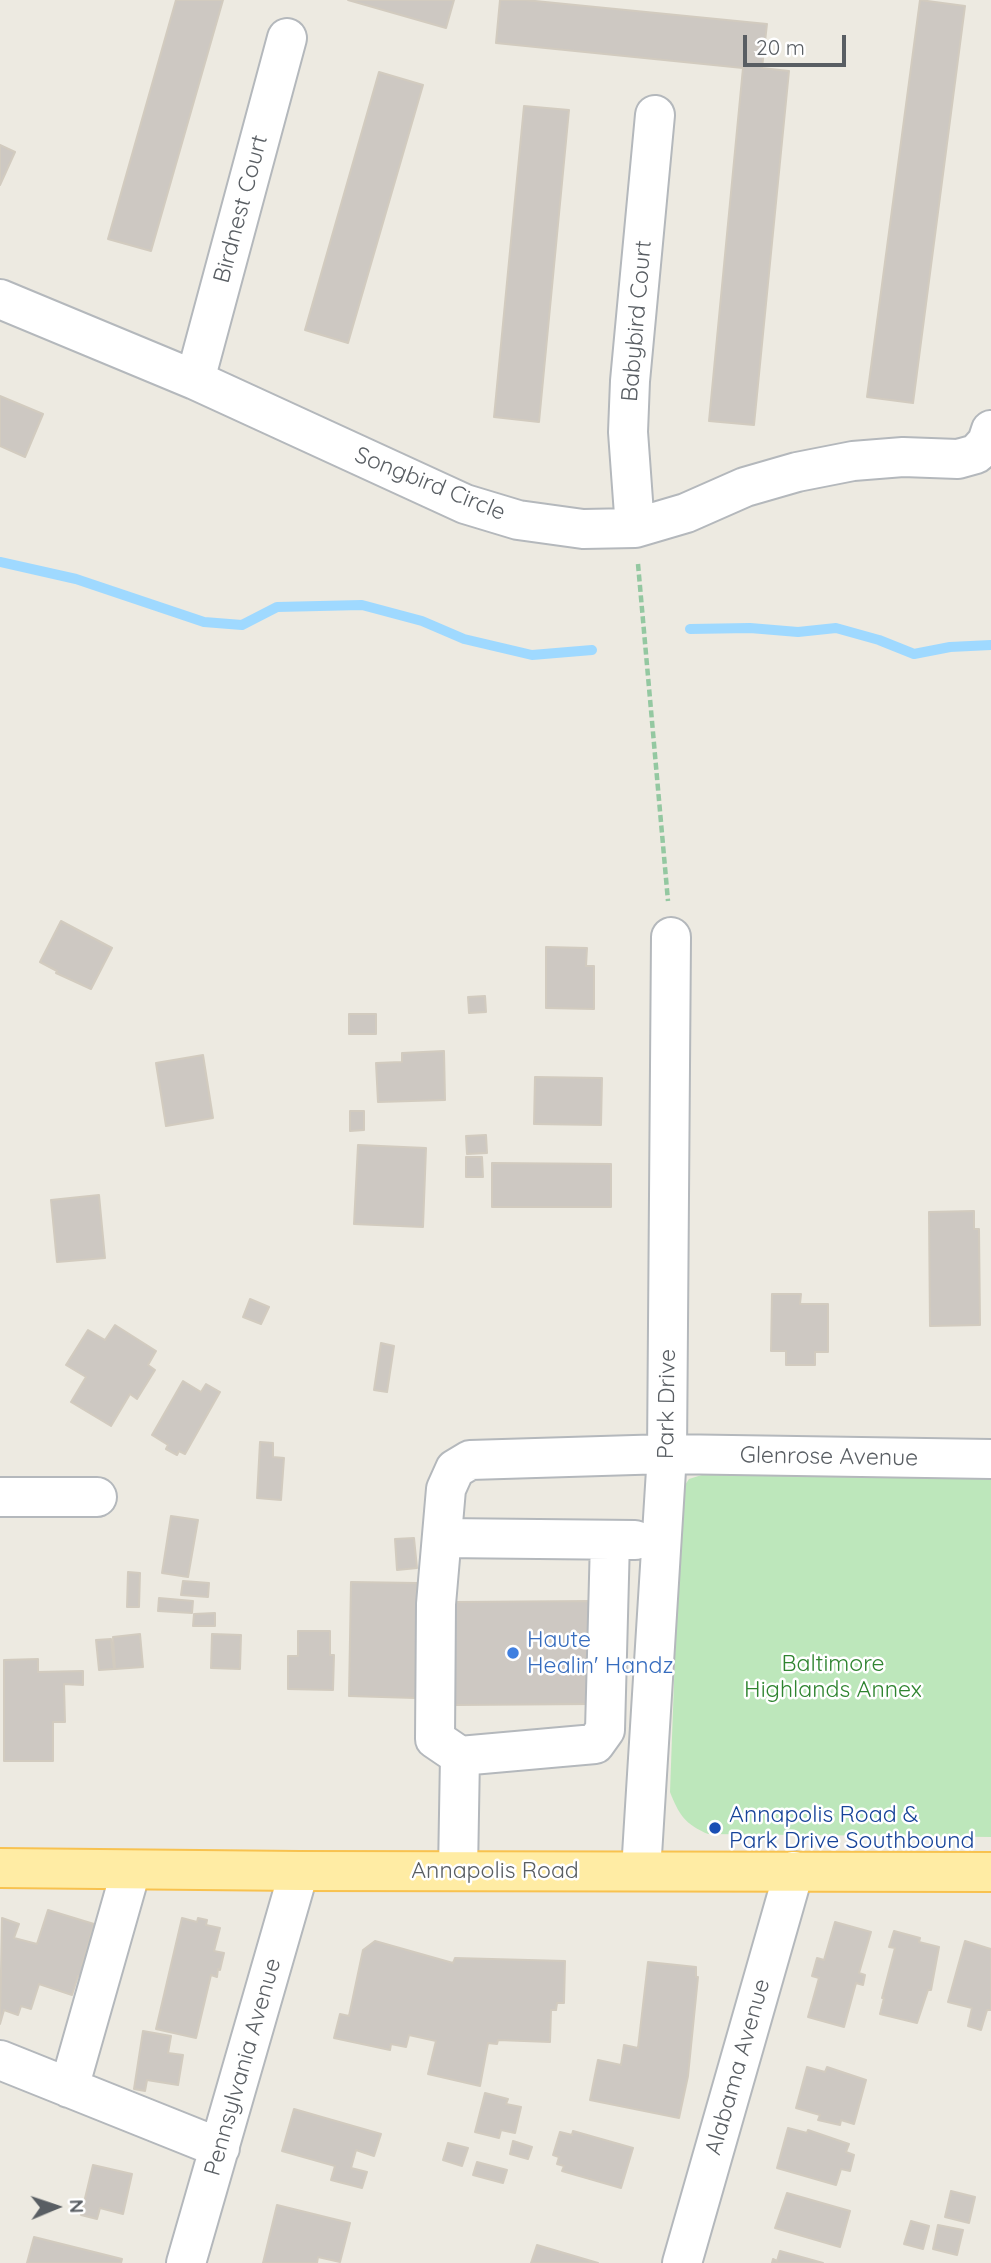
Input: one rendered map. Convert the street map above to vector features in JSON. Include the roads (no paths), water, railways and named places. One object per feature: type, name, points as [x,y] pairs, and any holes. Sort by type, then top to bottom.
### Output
[{"type":"main road","name":"Annapolis Road","points":[[0,1868],[991,1872]]},
{"type":"street","name":"Birdnest Court","points":[[195,380],[287,38]]},
{"type":"street","name":"Babybird Court","points":[[635,528],[628,432],[630,382],[655,115]]},
{"type":"street","name":"Songbird Circle","points":[[0,299],[195,380],[465,504],[518,520],[583,529],[635,528],[686,513],[745,486],[853,461],[903,457],[958,459],[976,454],[987,442],[991,430]]},
{"type":"street","name":"Park Drive","points":[[641,1871],[667,1454],[671,937]]},
{"type":"street","name":"Glenrose Avenue","points":[[460,1756],[435,1739],[436,1604],[446,1489],[455,1469],[470,1460],[667,1454],[991,1459]]},
{"type":"street","points":[[0,1497],[97,1497]]},
{"type":"street","points":[[442,1538],[662,1541]]},
{"type":"street","points":[[458,1871],[460,1756],[596,1744],[605,1730],[610,1540]]},
{"type":"street","points":[[69,2088],[131,1870]]},
{"type":"street","name":"Pennsylvania Avenue","points":[[187,2263],[299,1871]]},
{"type":"street","name":"Alabama Avenue","points":[[682,2263],[794,1871]]},
{"type":"street","points":[[0,2060],[220,2148]]},
{"type":"waterway","points":[[0,562],[76,579],[204,622],[242,625],[277,607],[362,605],[422,621],[464,639],[532,655],[592,650]]},
{"type":"waterway","points":[[690,629],[750,628],[798,632],[836,628],[879,640],[914,654],[950,647],[991,645]]},
{"type":"place","name":"Haute Healin' Handz","points":[[513,1653]]},
{"type":"place","name":"Annapolis Road & Park Drive Southbound","points":[[715,1828]]},
{"type":"park label","name":"Baltimore Highlands Annex","points":[[833,1677]]}]
